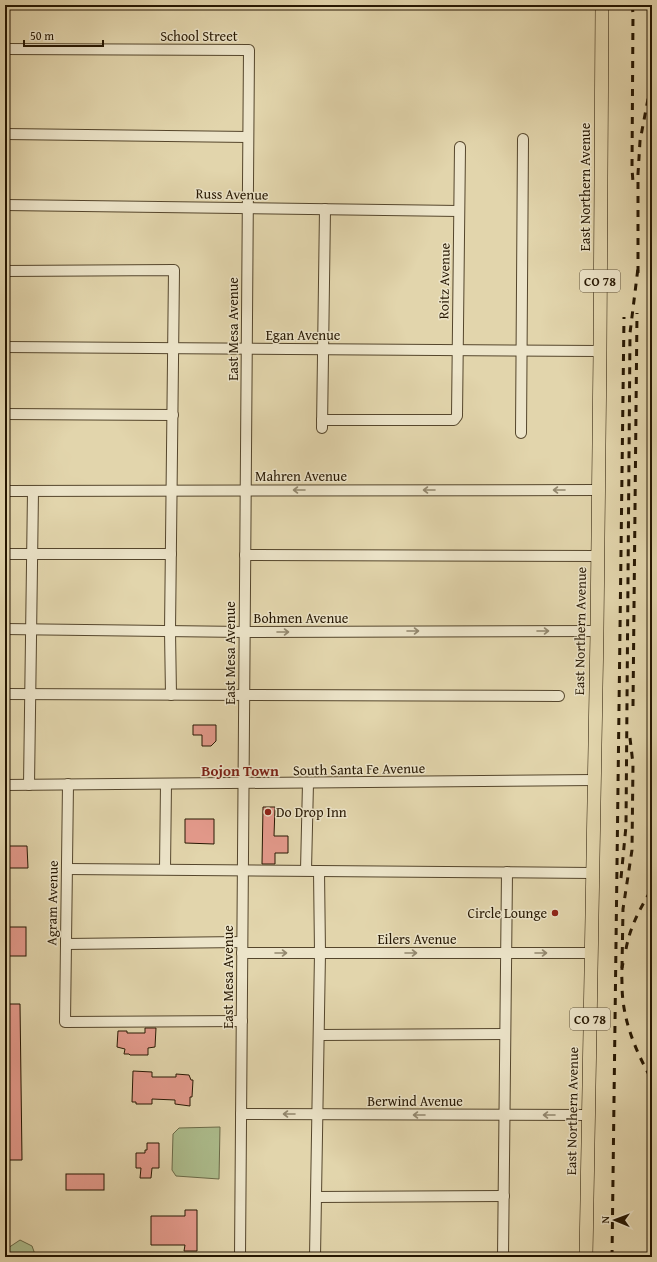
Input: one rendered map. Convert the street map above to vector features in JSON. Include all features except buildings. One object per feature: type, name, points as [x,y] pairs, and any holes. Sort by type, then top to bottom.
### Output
[{"type":"main road","name":"East Northern Avenue","points":[[586,1257],[597,631],[602,5]]},
{"type":"street","name":"School Street","points":[[5,49],[249,50]]},
{"type":"street","name":"East Mesa Avenue","points":[[240,1257],[249,50]]},
{"type":"street","points":[[5,134],[248,137]]},
{"type":"street","points":[[521,433],[523,139]]},
{"type":"street","name":"Roitz Avenue","points":[[323,349],[322,424],[454,420],[457,416],[460,147]]},
{"type":"street","name":"Russ Avenue","points":[[5,205],[459,211]]},
{"type":"street","points":[[323,349],[325,209]]},
{"type":"street","points":[[5,271],[174,270],[170,631],[171,695]]},
{"type":"street","name":"Egan Avenue","points":[[5,347],[600,351]]},
{"type":"street","points":[[5,414],[173,415]]},
{"type":"street","name":"Mahren Avenue","points":[[5,491],[598,490]]},
{"type":"street","points":[[29,785],[34,491]]},
{"type":"street","points":[[5,554],[171,554]]},
{"type":"street","points":[[245,555],[597,556]]},
{"type":"street","name":"Bohmen Avenue","points":[[5,629],[244,632],[597,631]]},
{"type":"street","points":[[5,694],[559,696]]},
{"type":"street","name":"South Santa Fe Avenue","points":[[5,785],[594,780]]},
{"type":"street","points":[[306,870],[308,783]]},
{"type":"street","name":"Agram Avenue","points":[[68,784],[65,1022],[242,1021]]},
{"type":"street","points":[[164,869],[166,784]]},
{"type":"street","points":[[67,868],[592,873]]},
{"type":"street","points":[[315,1257],[320,871]]},
{"type":"street","points":[[503,1257],[507,872]]},
{"type":"street","points":[[66,944],[242,942]]},
{"type":"street","name":"Eilers Avenue","points":[[242,953],[591,953]]},
{"type":"street","points":[[318,1035],[505,1034]]},
{"type":"street","name":"Berwind Avenue","points":[[241,1114],[588,1115]]},
{"type":"street","points":[[316,1197],[504,1196]]},
{"type":"green space","points":[[220,1127],[219,1179],[176,1176],[172,1170],[173,1134],[179,1128]]},
{"type":"green space","points":[[20,1240],[32,1246],[36,1257],[5,1257],[5,1250]]},
{"type":"railway","points":[[632,5],[633,182]]},
{"type":"railway","points":[[638,273],[638,174],[640,141],[652,78]]},
{"type":"railway","points":[[621,878],[626,826],[630,333],[638,268]]},
{"type":"railway","points":[[633,706],[637,313]]},
{"type":"railway","points":[[612,1257],[624,317]]},
{"type":"railway","points":[[622,968],[623,909],[632,850],[633,764],[630,738]]},
{"type":"railway","points":[[650,1006],[652,847]]},
{"type":"railway","points":[[626,949],[636,918],[652,889]]},
{"type":"railway","points":[[623,963],[622,974],[624,1010],[635,1046],[652,1080]]},
{"type":"place","name":"Do Drop Inn","points":[[268,812]]},
{"type":"place","name":"Circle Lounge","points":[[555,913]]},
{"type":"district","name":"Bojon Town","points":[[240,771]]}]
